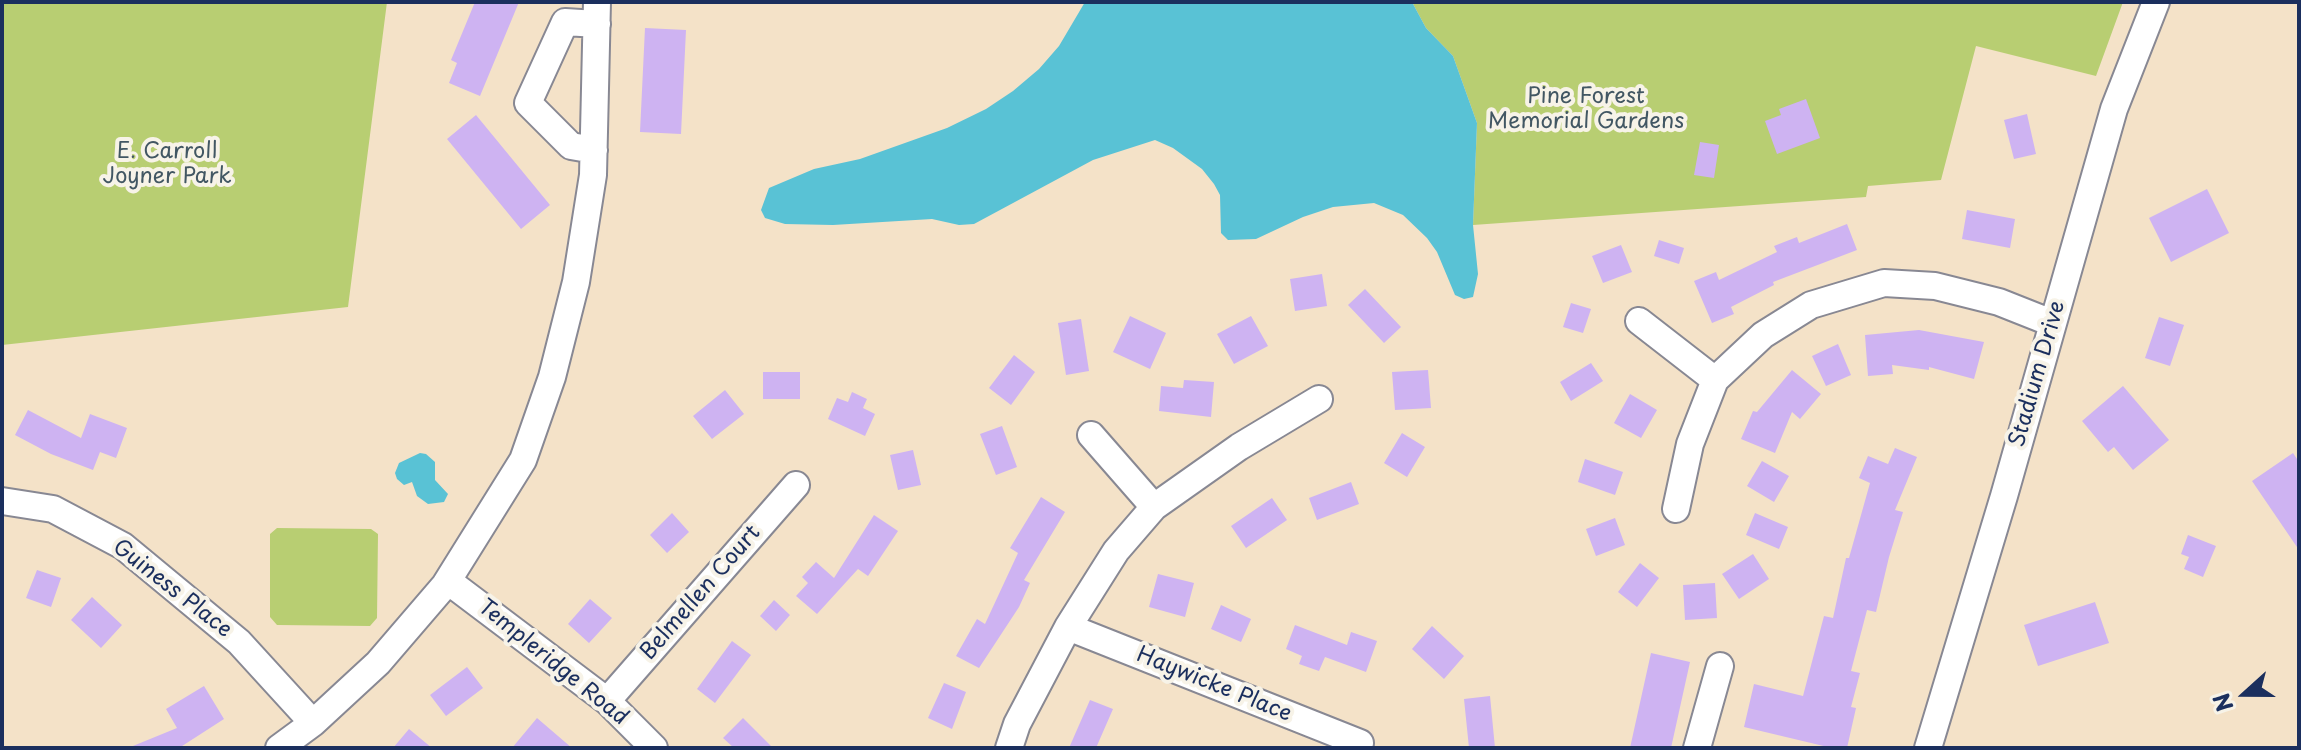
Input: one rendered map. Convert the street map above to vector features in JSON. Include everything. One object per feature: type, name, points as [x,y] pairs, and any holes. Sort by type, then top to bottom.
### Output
[{"type":"street","name":"Stadium Drive","points":[[1928,748],[2004,496],[2114,109],[2156,2]]},
{"type":"street","points":[[279,748],[313,723],[378,663],[448,581],[523,460],[552,377],[576,282],[593,175],[594,150],[597,13],[565,22],[528,103],[571,146],[594,150]]},
{"type":"street","points":[[1676,509],[1690,444],[1715,380],[1763,335],[1811,305],[1884,283],[1948,289],[1999,302],[2052,323]]},
{"type":"street","points":[[1639,321],[1715,380]]},
{"type":"street","points":[[1009,748],[1017,724],[1068,627],[1116,551],[1154,507],[1239,447],[1319,399]]},
{"type":"street","points":[[1091,435],[1154,507]]},
{"type":"street","name":"Belmellen Court","points":[[607,701],[796,485]]},
{"type":"street","name":"Guiness Place","points":[[2,501],[53,509],[123,546],[239,642],[313,723]]},
{"type":"street","name":"Templeridge Road","points":[[448,581],[607,701],[654,748]]},
{"type":"street","name":"Haywicke Place","points":[[1068,627],[1360,743]]},
{"type":"street","points":[[1697,748],[1720,666]]},
{"type":"green space","name":"E. Carroll Joyner Park","points":[[2,2],[387,2],[348,307],[2,345]]},
{"type":"green space","name":"Pine Forest Memorial Gardens","points":[[1412,2],[2123,2],[2096,76],[1976,46],[1941,180],[1868,186],[1866,197],[1473,225],[1477,123],[1453,56],[1426,28]]},
{"type":"green space","points":[[277,528],[371,529],[378,534],[377,618],[370,626],[277,625],[270,617],[270,534]]},
{"type":"water","points":[[1085,2],[1412,2],[1426,28],[1453,56],[1477,123],[1473,225],[1478,274],[1473,297],[1464,299],[1455,295],[1437,252],[1403,215],[1374,203],[1333,207],[1256,239],[1228,240],[1221,233],[1220,195],[1214,184],[1202,169],[1173,148],[1155,140],[1093,160],[974,224],[959,225],[932,219],[833,225],[785,224],[765,218],[761,210],[769,188],[814,169],[860,159],[947,128],[986,109],[1013,91],[1039,69],[1059,46]]},
{"type":"water","points":[[420,453],[435,462],[435,480],[448,494],[444,502],[428,504],[417,496],[412,482],[404,485],[397,479],[395,473],[399,463]]},
{"type":"building","points":[[475,2],[519,2],[480,96],[449,83],[457,63],[451,60]]},
{"type":"building","points":[[645,28],[686,30],[681,134],[640,132]]},
{"type":"building","points":[[1806,99],[1820,138],[1777,154],[1765,121],[1781,115],[1779,109]]},
{"type":"building","points":[[2027,114],[2036,154],[2014,159],[2004,120]]},
{"type":"building","points":[[476,115],[550,205],[521,229],[447,139]]},
{"type":"building","points":[[1700,142],[1719,145],[1714,178],[1694,175]]},
{"type":"building","points":[[2207,189],[2229,233],[2171,262],[2149,218]]},
{"type":"building","points":[[1967,210],[2015,219],[2010,248],[1962,239]]},
{"type":"building","points":[[1847,224],[1857,250],[1773,282],[1774,285],[1731,307],[1734,314],[1712,323],[1694,281],[1716,272],[1719,280],[1777,252],[1774,246],[1797,237],[1799,243]]},
{"type":"building","points":[[1659,240],[1684,248],[1679,264],[1654,256]]},
{"type":"building","points":[[1621,245],[1632,272],[1603,283],[1592,256]]},
{"type":"building","points":[[1322,274],[1327,306],[1295,311],[1290,279]]},
{"type":"building","points":[[1365,289],[1401,327],[1384,343],[1348,305]]},
{"type":"building","points":[[1571,303],[1591,309],[1583,333],[1563,327]]},
{"type":"building","points":[[1130,316],[1166,333],[1150,369],[1113,352]]},
{"type":"building","points":[[1251,316],[1268,346],[1234,364],[1217,334]]},
{"type":"building","points":[[2159,317],[2184,325],[2170,366],[2145,358]]},
{"type":"building","points":[[1081,319],[1089,371],[1066,375],[1058,323]]},
{"type":"building","points":[[1919,330],[1984,342],[1974,379],[1929,367],[1929,370],[1892,365],[1893,374],[1868,376],[1865,335]]},
{"type":"building","points":[[1838,344],[1851,375],[1826,386],[1812,356]]},
{"type":"building","points":[[1014,355],[1035,372],[1011,405],[989,388]]},
{"type":"building","points":[[1591,363],[1603,381],[1571,401],[1560,382]]},
{"type":"building","points":[[1428,370],[1431,408],[1395,410],[1392,372]]},
{"type":"building","points":[[1792,370],[1821,394],[1800,419],[1792,412],[1775,453],[1741,439],[1753,411],[1757,412]]},
{"type":"building","points":[[763,372],[800,372],[800,399],[763,399]]},
{"type":"building","points":[[1184,380],[1214,382],[1211,417],[1159,411],[1161,386],[1183,388]]},
{"type":"building","points":[[2123,386],[2169,440],[2133,470],[2114,447],[2108,452],[2082,421]]},
{"type":"building","points":[[725,390],[744,414],[712,439],[693,416]]},
{"type":"building","points":[[852,392],[867,399],[863,408],[875,414],[865,436],[828,419],[837,398],[848,402]]},
{"type":"building","points":[[1630,394],[1657,410],[1641,438],[1614,423]]},
{"type":"building","points":[[28,410],[81,438],[90,414],[127,428],[116,458],[100,452],[93,470],[51,454],[15,435]]},
{"type":"building","points":[[1002,426],[1017,467],[996,475],[980,434]]},
{"type":"building","points":[[1402,433],[1425,447],[1407,477],[1384,463]]},
{"type":"building","points":[[1895,448],[1917,457],[1895,510],[1903,512],[1876,612],[1867,610],[1851,671],[1860,673],[1851,707],[1856,708],[1847,748],[1832,748],[1744,727],[1754,684],[1803,696],[1824,616],[1833,618],[1846,558],[1849,558],[1870,483],[1859,478],[1868,456],[1888,464]]},
{"type":"building","points":[[913,450],[921,485],[898,490],[890,455]]},
{"type":"building","points":[[2293,453],[2299,462],[2299,550],[2252,481]]},
{"type":"building","points":[[1585,459],[1623,472],[1615,495],[1578,482]]},
{"type":"building","points":[[1762,461],[1789,476],[1774,502],[1747,486]]},
{"type":"building","points":[[1351,482],[1359,504],[1317,520],[1309,498]]},
{"type":"building","points":[[1041,497],[1065,512],[1024,580],[1030,583],[1019,607],[979,668],[956,656],[977,619],[985,624],[1018,553],[1010,548]]},
{"type":"building","points":[[1272,498],[1287,520],[1246,548],[1231,526]]},
{"type":"building","points":[[672,513],[689,532],[667,553],[650,535]]},
{"type":"building","points":[[1755,513],[1788,527],[1779,549],[1746,535]]},
{"type":"building","points":[[874,515],[898,531],[868,576],[858,569],[817,614],[796,596],[808,583],[802,577],[816,562],[834,578]]},
{"type":"building","points":[[1615,518],[1625,545],[1596,556],[1586,529]]},
{"type":"building","points":[[2188,535],[2216,546],[2203,577],[2184,569],[2189,557],[2181,554]]},
{"type":"building","points":[[1753,554],[1769,579],[1739,599],[1722,574]]},
{"type":"building","points":[[1640,563],[1659,578],[1637,607],[1618,592]]},
{"type":"building","points":[[37,570],[61,578],[51,607],[26,598]]},
{"type":"building","points":[[1158,574],[1194,583],[1185,617],[1149,607]]},
{"type":"building","points":[[1715,583],[1717,618],[1685,620],[1683,585]]},
{"type":"building","points":[[92,597],[122,625],[101,648],[71,620]]},
{"type":"building","points":[[590,599],[612,618],[589,643],[568,624]]},
{"type":"building","points":[[774,600],[790,615],[776,631],[760,616]]},
{"type":"building","points":[[2095,602],[2109,643],[2038,666],[2024,625]]},
{"type":"building","points":[[1221,605],[1251,619],[1241,642],[1211,629]]},
{"type":"building","points":[[1295,625],[1347,645],[1351,632],[1377,641],[1366,672],[1325,657],[1319,671],[1299,664],[1302,656],[1286,649]]},
{"type":"building","points":[[1432,626],[1464,656],[1444,679],[1412,649]]},
{"type":"building","points":[[732,641],[751,655],[715,703],[697,689]]},
{"type":"building","points":[[1651,653],[1690,662],[1671,748],[1630,748]]},
{"type":"building","points":[[467,667],[483,688],[446,716],[430,695]]},
{"type":"building","points":[[944,683],[966,692],[952,729],[928,718]]},
{"type":"building","points":[[204,686],[224,719],[179,748],[128,748],[177,728],[166,709]]},
{"type":"building","points":[[1490,696],[1495,748],[1469,748],[1464,699]]},
{"type":"building","points":[[1090,700],[1113,709],[1096,748],[1069,748]]},
{"type":"building","points":[[537,718],[572,748],[512,748]]},
{"type":"building","points":[[743,718],[773,748],[734,748],[723,738]]},
{"type":"building","points":[[409,729],[432,748],[393,748]]}]
